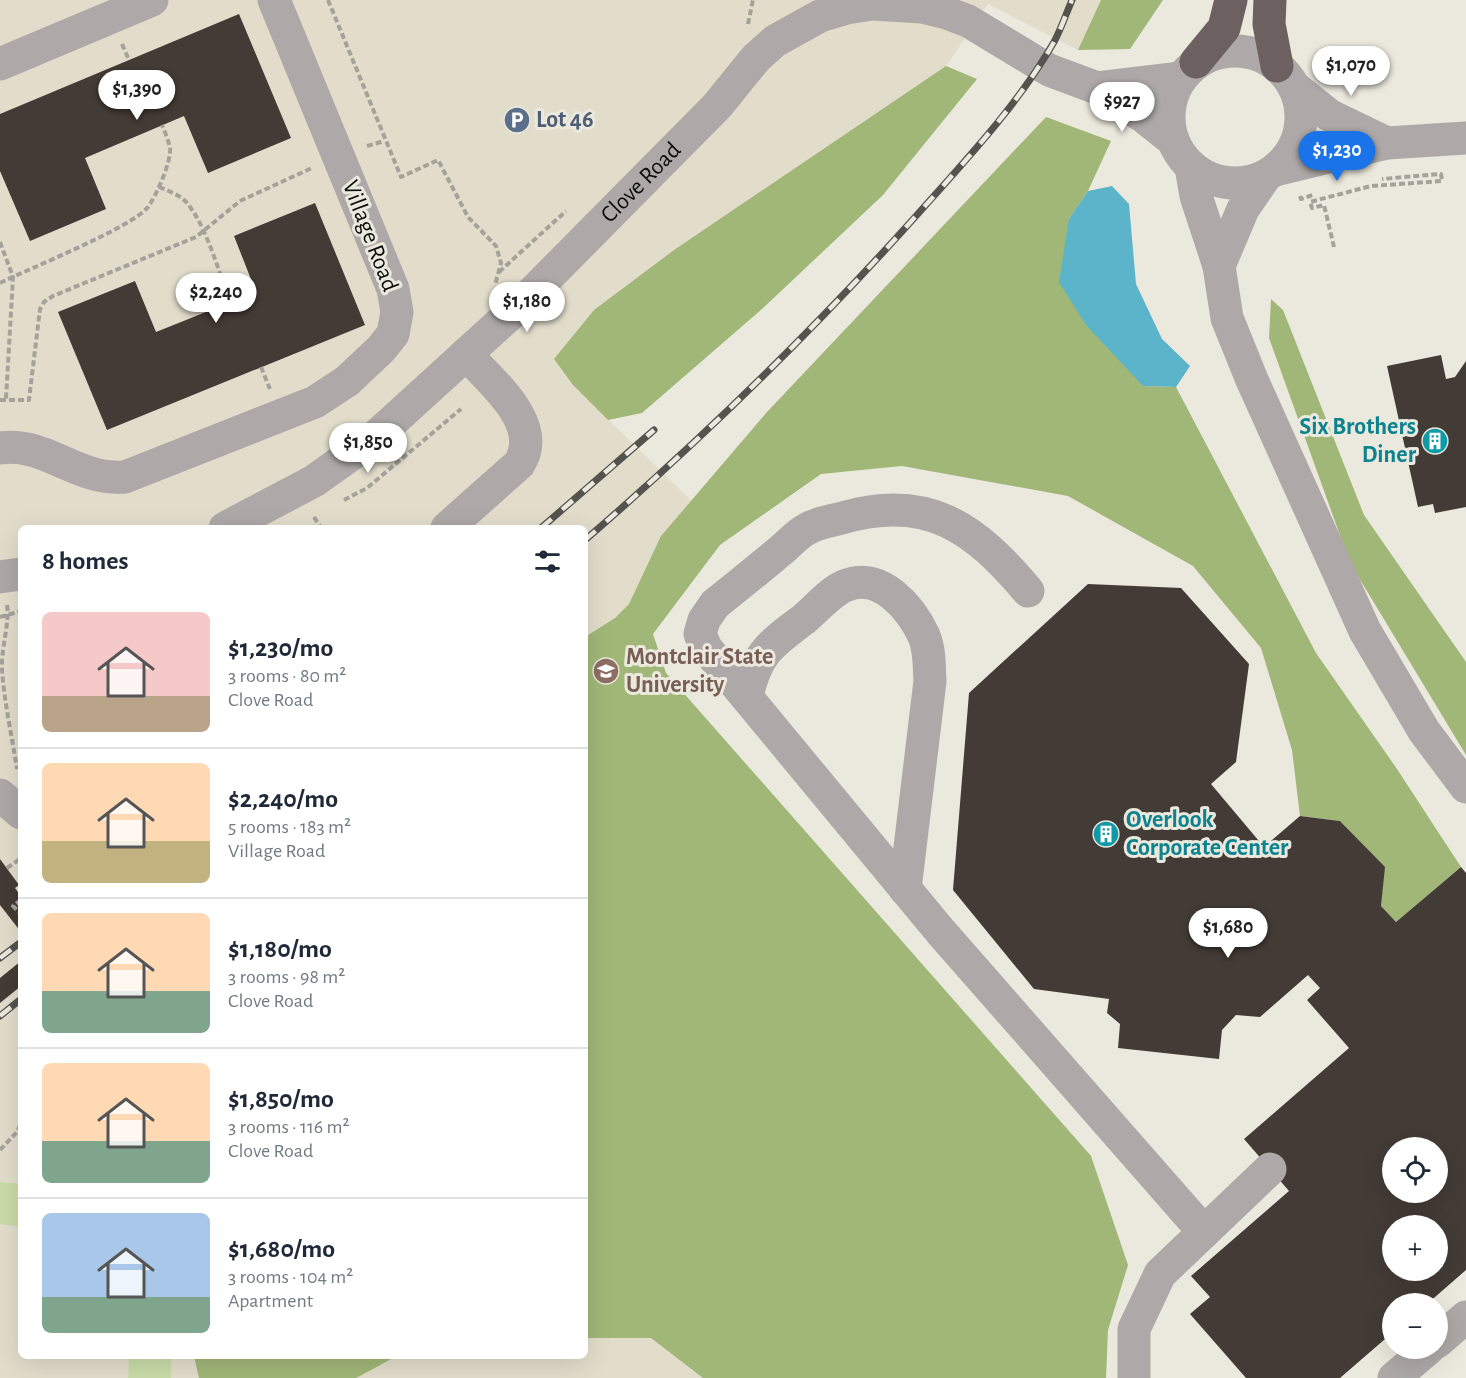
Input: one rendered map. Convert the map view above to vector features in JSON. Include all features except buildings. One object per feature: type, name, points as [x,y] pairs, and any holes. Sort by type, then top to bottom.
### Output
[{"type":"highway","points":[[1188,70],[1224,28],[1232,0]]},
{"type":"highway","points":[[1270,0],[1269,24],[1285,77]]},
{"type":"street","points":[[0,64],[152,0]]},
{"type":"street","name":"Village Road","points":[[0,448],[28,448],[95,476],[125,477],[315,402],[347,381],[381,350],[393,334],[397,312],[393,289],[274,0]]},
{"type":"street","name":"Clove Road","points":[[231,525],[314,481],[373,439],[518,307],[717,106],[756,58],[797,27],[846,4],[939,7],[1049,70],[1097,88],[1144,117],[1173,140],[1191,167],[1220,182],[1237,183],[1387,143],[1466,138]]},
{"type":"street","name":"Clove Road","points":[[1097,88],[1188,70],[1213,54],[1232,51],[1251,52],[1285,77],[1329,115],[1387,143]]},
{"type":"street","name":"Clove Road","points":[[1173,140],[1168,119],[1171,97],[1188,70]]},
{"type":"street","points":[[1219,266],[1243,209],[1270,173],[1294,147],[1299,133],[1300,104],[1285,77]]},
{"type":"street","points":[[1191,167],[1196,196],[1219,266],[1227,318],[1252,380],[1365,630],[1424,731],[1466,786]]},
{"type":"street","points":[[450,525],[519,464],[525,454],[524,428],[515,409],[466,354]]},
{"type":"street","points":[[1028,591],[1002,560],[981,541],[927,512],[891,509],[858,513],[807,528],[715,604],[704,620],[700,634],[706,648],[905,889],[1204,1232]]},
{"type":"street","points":[[0,577],[18,574]]},
{"type":"street","points":[[747,697],[752,675],[765,649],[846,585],[865,582],[884,588],[898,598],[924,635],[929,654],[930,681],[905,889]]},
{"type":"street","points":[[9,785],[18,806]]},
{"type":"street","points":[[1134,1378],[1134,1329],[1160,1274],[1270,1169]]},
{"type":"street","points":[[1448,1333],[1466,1317]]},
{"type":"street","points":[[1394,1378],[1416,1359]]},
{"type":"path","points":[[328,0],[384,141],[401,177],[438,160],[468,217],[496,246],[501,263],[495,285],[490,291]]},
{"type":"path","points":[[0,283],[137,217],[148,208],[159,187],[170,148],[162,125]]},
{"type":"path","points":[[358,149],[384,141]]},
{"type":"path","points":[[0,400],[29,400],[40,309],[44,302],[53,296],[196,237],[240,201],[317,166]]},
{"type":"path","points":[[1334,247],[1324,205],[1312,208],[1310,202],[1371,186],[1442,181],[1441,174],[1403,176],[1354,184]]},
{"type":"path","points":[[159,187],[180,197],[188,204],[202,231],[230,302]]},
{"type":"path","points":[[1301,199],[1322,192]]},
{"type":"path","points":[[0,242],[13,277],[6,399]]},
{"type":"path","points":[[314,517],[319,525]]},
{"type":"path","points":[[0,617],[18,612]]},
{"type":"path","points":[[9,616],[4,629],[2,670],[9,785]]},
{"type":"path","points":[[7,868],[18,860]]},
{"type":"path","points":[[0,1150],[18,1128]]},
{"type":"shaded area","name":"Montclair State University","points":[[0,0],[1101,0],[1078,50],[988,4],[946,66],[674,250],[594,310],[555,359],[573,385],[710,519],[629,604],[794,1378],[0,1378]]},
{"type":"green space","points":[[1101,0],[1163,0],[1130,49],[1078,50]]},
{"type":"green space","points":[[946,66],[977,79],[883,195],[762,309],[642,413],[608,420],[573,385],[554,359],[594,310],[674,250]]},
{"type":"green space","points":[[1046,117],[1111,141],[1088,191],[1069,219],[1143,386],[1176,387],[1316,653],[1397,769],[1461,867],[1396,922],[1381,906],[1384,867],[1340,821],[1300,816],[1292,750],[1261,648],[1193,566],[1068,496],[902,466],[821,474],[720,545],[653,634],[666,673],[1091,1156],[1128,1265],[1108,1330],[1106,1378],[703,1378],[651,1338],[588,1338],[588,635],[615,618],[629,604],[661,536],[767,412]]},
{"type":"green space","points":[[1271,299],[1283,310],[1364,515],[1466,662],[1466,755],[1350,563],[1269,338]]},
{"type":"green space","points":[[0,1182],[18,1184],[18,1227],[0,1224]]},
{"type":"green space","points":[[129,1359],[171,1359],[171,1378],[128,1378]]},
{"type":"green space","points":[[195,1359],[391,1359],[356,1378],[199,1378]]},
{"type":"water","points":[[1112,186],[1129,204],[1136,284],[1162,339],[1190,366],[1176,387],[1143,386],[1086,325],[1059,282],[1069,219],[1088,191]]},
{"type":"railway","points":[[588,537],[672,463],[756,383],[916,216],[990,132],[1024,88],[1054,42],[1072,0]]},
{"type":"railway","points":[[544,525],[654,430]]},
{"type":"railway","points":[[0,958],[18,944]]},
{"type":"railway","points":[[0,1016],[18,1001]]},
{"type":"place","name":"Lot 46","points":[[517,120]]},
{"type":"place","name":"Six Brothers Diner","points":[[1435,441]]},
{"type":"place","name":"Montclair State University","points":[[606,671]]},
{"type":"place","name":"Overlook Corporate Center","points":[[1106,834]]}]
